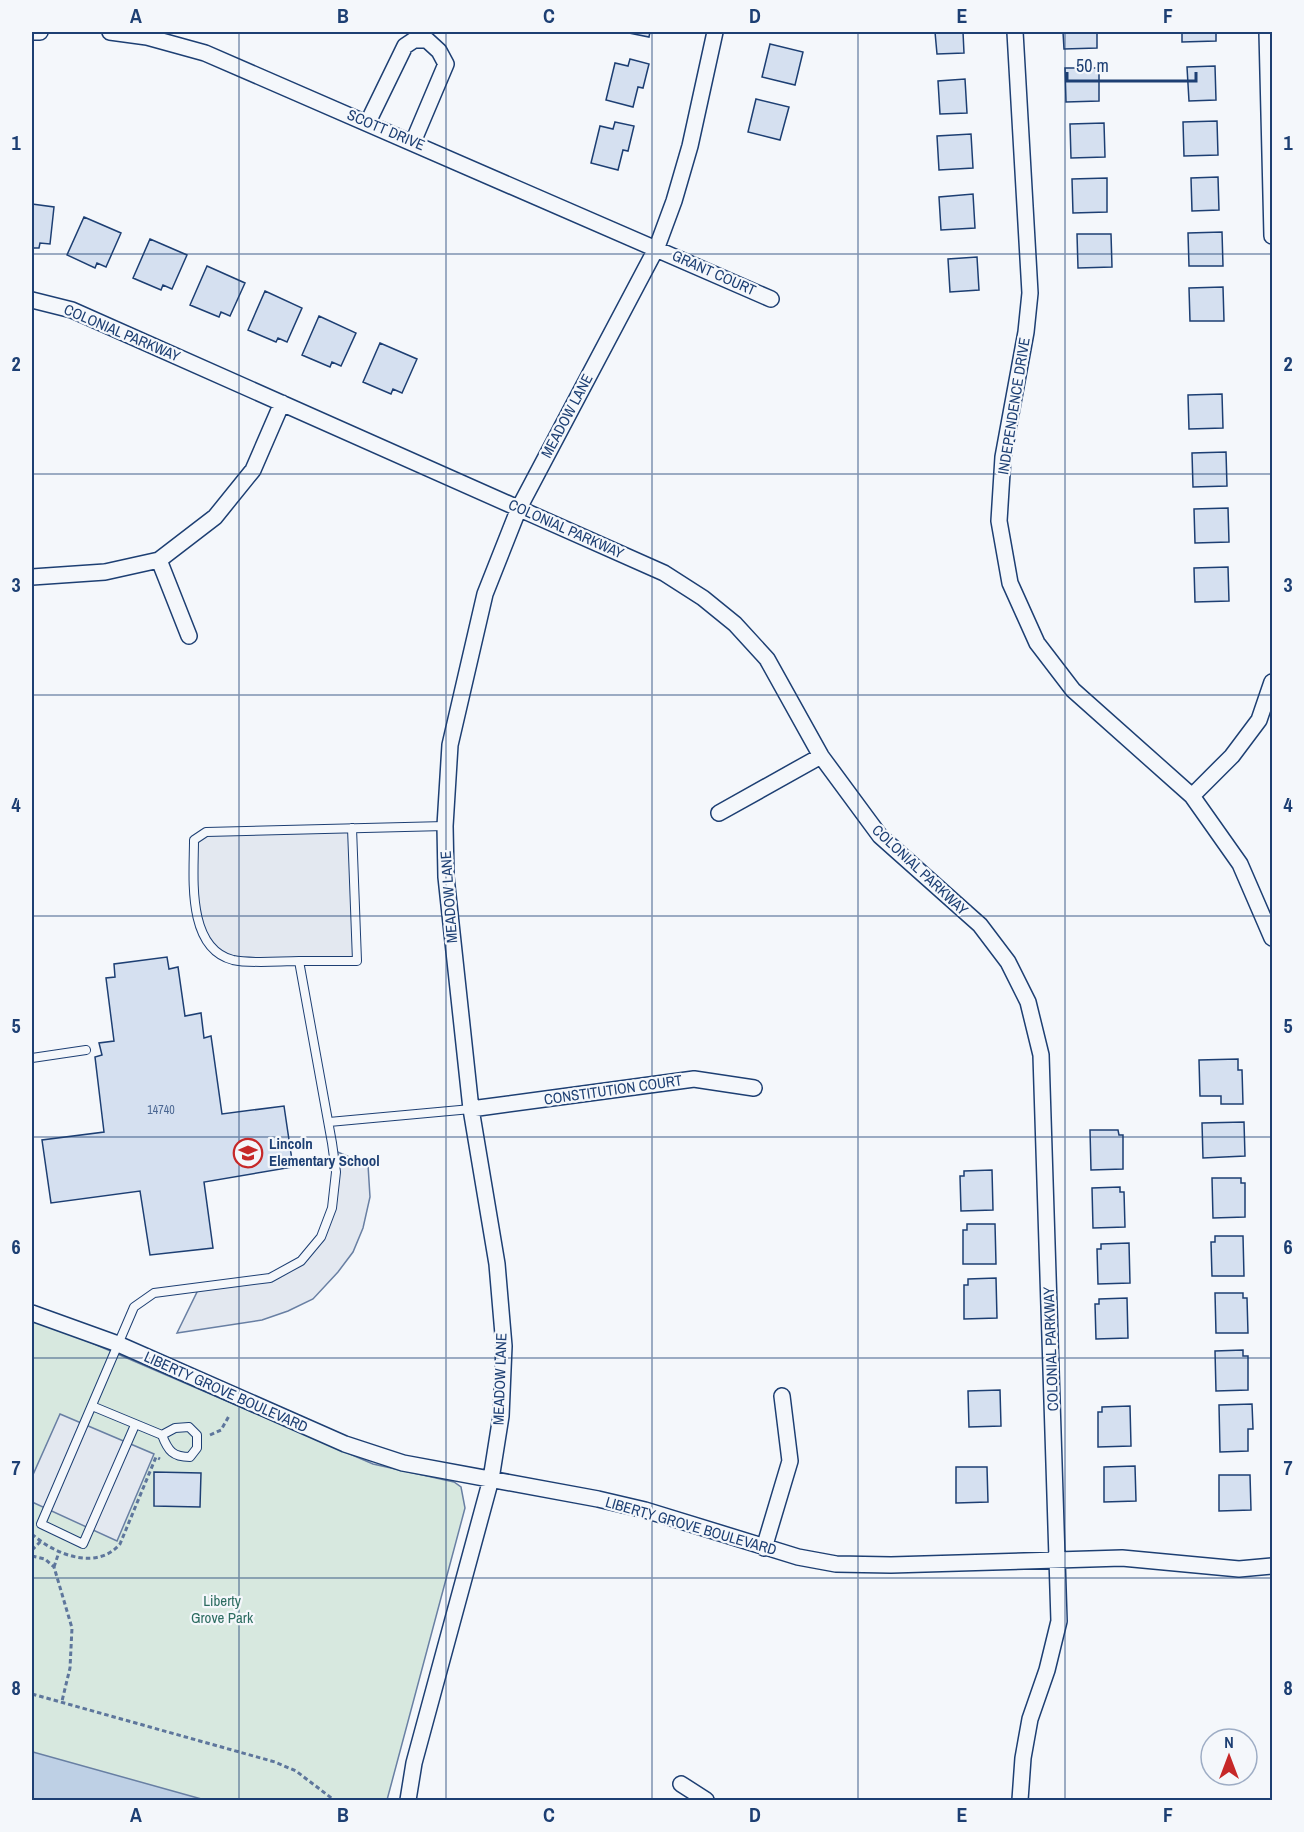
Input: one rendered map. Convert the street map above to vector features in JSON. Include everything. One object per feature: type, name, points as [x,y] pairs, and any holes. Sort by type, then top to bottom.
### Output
[{"type":"street","points":[[32,32],[40,32]]},
{"type":"street","name":"SCOTT DRIVE","points":[[110,32],[147,37],[205,53],[657,247]]},
{"type":"street","name":"MEADOW LANE","points":[[408,1800],[414,1763],[491,1479],[501,1416],[504,1346],[497,1263],[471,1109],[452,940],[445,826],[450,745],[485,594],[519,508],[657,247],[690,146],[715,32]]},
{"type":"street","name":"INDEPENDENCE DRIVE","points":[[1015,32],[1030,293],[1026,332],[1003,457],[999,521],[1010,583],[1036,643],[1074,690],[1192,796],[1240,864],[1272,938]]},
{"type":"street","points":[[1267,32],[1272,236]]},
{"type":"street","points":[[368,122],[405,46],[414,40],[427,40],[439,51],[446,64],[413,142]]},
{"type":"street","name":"GRANT COURT","points":[[657,247],[771,299]]},
{"type":"street","name":"COLONIAL PARKWAY","points":[[32,300],[72,310],[519,508],[664,573],[711,604],[735,624],[767,659],[821,756],[880,837],[980,925],[1008,962],[1028,1002],[1041,1055],[1045,1107],[1059,1621],[1047,1670],[1030,1719],[1023,1758],[1020,1800]]},
{"type":"street","points":[[32,577],[105,572],[159,560],[215,517],[253,470],[282,403]]},
{"type":"street","points":[[159,560],[189,636]]},
{"type":"street","points":[[1192,796],[1232,756],[1259,720],[1272,682]]},
{"type":"street","points":[[719,813],[821,756]]},
{"type":"street","name":"CONSTITUTION COURT","points":[[471,1109],[694,1079],[754,1088]]},
{"type":"street","name":"LIBERTY GROVE BOULEVARD","points":[[32,1313],[118,1344],[345,1444],[403,1463],[645,1510],[764,1548],[836,1564],[1122,1558],[1239,1569],[1272,1566]]},
{"type":"street","points":[[764,1548],[790,1461],[782,1396]]},
{"type":"street","points":[[681,1784],[706,1800]]},
{"type":"lane","points":[[352,828],[357,961],[233,960],[215,950],[201,930],[194,905],[194,840],[206,832],[352,828],[445,826]]},
{"type":"lane","points":[[135,1425],[83,1544],[42,1524],[134,1307],[154,1293],[270,1278],[301,1261],[321,1237],[332,1208],[336,1172],[299,961]]},
{"type":"lane","points":[[32,1058],[86,1050]]},
{"type":"lane","points":[[329,1122],[471,1109]]},
{"type":"lane","points":[[92,1406],[162,1435],[168,1449],[178,1457],[190,1457],[197,1448],[197,1435],[189,1427],[175,1428],[162,1435]]},
{"type":"path","points":[[208,1445],[208,1436],[221,1430],[229,1416]]},
{"type":"path","points":[[32,1533],[59,1552],[94,1559],[114,1551],[120,1544],[156,1457],[165,1461]]},
{"type":"path","points":[[32,1550],[42,1541]]},
{"type":"path","points":[[54,1567],[59,1552]]},
{"type":"path","points":[[32,1556],[45,1559],[54,1567],[69,1618],[73,1644],[62,1701]]},
{"type":"path","points":[[32,1694],[275,1762],[296,1771],[334,1800]]},
{"type":"green space","name":"Liberty Grove Park","points":[[32,1320],[85,1340],[373,1464],[454,1482],[461,1487],[465,1508],[387,1800],[32,1800]]},
{"type":"shaded area","points":[[352,828],[357,961],[233,960],[215,950],[201,930],[194,905],[194,840],[206,832]]},
{"type":"shaded area","points":[[333,1150],[368,1165],[370,1197],[363,1228],[353,1252],[338,1272],[313,1299],[288,1311],[262,1320],[177,1333],[199,1288],[270,1278],[301,1261],[321,1237],[332,1208]]},
{"type":"shaded area","points":[[60,1414],[154,1454],[117,1541],[32,1502],[32,1477]]},
{"type":"water","points":[[33,1752],[205,1800],[32,1800]]},
{"type":"building","points":[[624,32],[650,32],[649,37]]},
{"type":"building","points":[[935,32],[963,32],[964,53],[937,54]]},
{"type":"building","points":[[1063,32],[1097,32],[1097,48],[1064,49]]},
{"type":"building","points":[[1182,32],[1216,32],[1216,41],[1182,42]]},
{"type":"building","points":[[770,44],[803,52],[795,85],[762,77]]},
{"type":"building","points":[[630,59],[649,64],[643,88],[638,87],[633,107],[606,100],[615,63],[628,66]]},
{"type":"building","points":[[1215,66],[1216,100],[1189,101],[1187,67]]},
{"type":"building","points":[[1065,68],[1099,68],[1099,101],[1066,102]]},
{"type":"building","points":[[965,79],[967,113],[940,114],[938,81]]},
{"type":"building","points":[[756,99],[789,107],[780,140],[748,132]]},
{"type":"building","points":[[1217,121],[1218,155],[1184,156],[1183,122]]},
{"type":"building","points":[[615,122],[634,126],[628,151],[623,150],[618,170],[591,163],[600,126],[613,129]]},
{"type":"building","points":[[1104,123],[1105,157],[1071,158],[1070,124]]},
{"type":"building","points":[[971,134],[973,168],[939,170],[937,136]]},
{"type":"building","points":[[1218,177],[1219,210],[1192,211],[1191,178]]},
{"type":"building","points":[[1107,178],[1107,212],[1073,213],[1072,179]]},
{"type":"building","points":[[973,194],[975,228],[941,230],[939,197]]},
{"type":"building","points":[[32,204],[54,207],[50,244],[40,243],[39,248],[32,248]]},
{"type":"building","points":[[84,217],[121,233],[106,267],[97,263],[95,268],[67,255]]},
{"type":"building","points":[[1222,232],[1223,266],[1189,266],[1188,233]]},
{"type":"building","points":[[1077,234],[1111,234],[1112,267],[1078,268]]},
{"type":"building","points":[[150,239],[187,255],[172,289],[163,285],[161,290],[133,278]]},
{"type":"building","points":[[977,257],[979,290],[950,292],[948,259]]},
{"type":"building","points":[[207,266],[245,283],[230,316],[221,312],[219,317],[190,305]]},
{"type":"building","points":[[1223,287],[1224,321],[1190,321],[1189,288]]},
{"type":"building","points":[[265,291],[302,308],[287,342],[278,338],[276,342],[248,330]]},
{"type":"building","points":[[319,316],[356,333],[341,366],[332,362],[330,367],[302,355]]},
{"type":"building","points":[[380,343],[417,359],[402,393],[393,389],[391,394],[363,382]]},
{"type":"building","points":[[1222,394],[1223,428],[1189,429],[1188,395]]},
{"type":"building","points":[[1226,452],[1227,486],[1193,487],[1192,453]]},
{"type":"building","points":[[1228,508],[1229,542],[1195,543],[1194,509]]},
{"type":"building","points":[[1228,567],[1229,601],[1195,602],[1194,568]]},
{"type":"building","points":[[167,957],[169,969],[178,967],[185,1016],[201,1013],[204,1038],[211,1036],[222,1114],[284,1106],[293,1167],[204,1182],[213,1248],[150,1255],[140,1191],[51,1203],[42,1140],[104,1132],[95,1057],[102,1055],[99,1043],[114,1041],[106,978],[115,977],[114,964]]},
{"type":"building","points":[[1238,1059],[1238,1070],[1242,1070],[1243,1104],[1221,1104],[1221,1096],[1200,1096],[1199,1060]]},
{"type":"building","points":[[1244,1122],[1245,1156],[1203,1158],[1202,1123]]},
{"type":"building","points":[[1090,1130],[1118,1130],[1119,1135],[1123,1135],[1123,1169],[1091,1170]]},
{"type":"building","points":[[992,1170],[993,1210],[961,1211],[960,1176],[964,1176],[964,1171]]},
{"type":"building","points":[[1212,1178],[1241,1178],[1241,1183],[1245,1183],[1245,1217],[1213,1218]]},
{"type":"building","points":[[1120,1187],[1120,1192],[1124,1192],[1125,1227],[1093,1228],[1092,1188]]},
{"type":"building","points":[[967,1224],[995,1224],[996,1264],[963,1264],[963,1230],[967,1230]]},
{"type":"building","points":[[1215,1236],[1243,1236],[1244,1276],[1212,1276],[1211,1242],[1215,1242]]},
{"type":"building","points":[[1129,1243],[1130,1283],[1098,1284],[1097,1249],[1101,1249],[1101,1244]]},
{"type":"building","points":[[996,1278],[997,1318],[964,1319],[964,1285],[968,1285],[968,1279]]},
{"type":"building","points":[[1215,1293],[1243,1293],[1243,1298],[1247,1298],[1248,1333],[1216,1333]]},
{"type":"building","points":[[1127,1298],[1128,1338],[1096,1339],[1095,1304],[1099,1304],[1099,1299]]},
{"type":"building","points":[[1243,1350],[1243,1356],[1248,1356],[1248,1390],[1216,1391],[1215,1351]]},
{"type":"building","points":[[1000,1390],[1001,1426],[969,1427],[968,1391]]},
{"type":"building","points":[[1252,1404],[1253,1429],[1248,1429],[1248,1451],[1220,1452],[1219,1405]]},
{"type":"building","points":[[1130,1406],[1131,1446],[1098,1447],[1098,1412],[1102,1412],[1102,1407]]},
{"type":"building","points":[[1135,1466],[1136,1501],[1104,1502],[1104,1467]]},
{"type":"building","points":[[956,1467],[987,1467],[988,1502],[956,1503]]},
{"type":"building","points":[[154,1472],[201,1473],[200,1507],[154,1506]]},
{"type":"building","points":[[1219,1475],[1250,1475],[1251,1510],[1219,1511]]},
{"type":"place","name":"Lincoln Elementary School","points":[[248,1153]]}]
